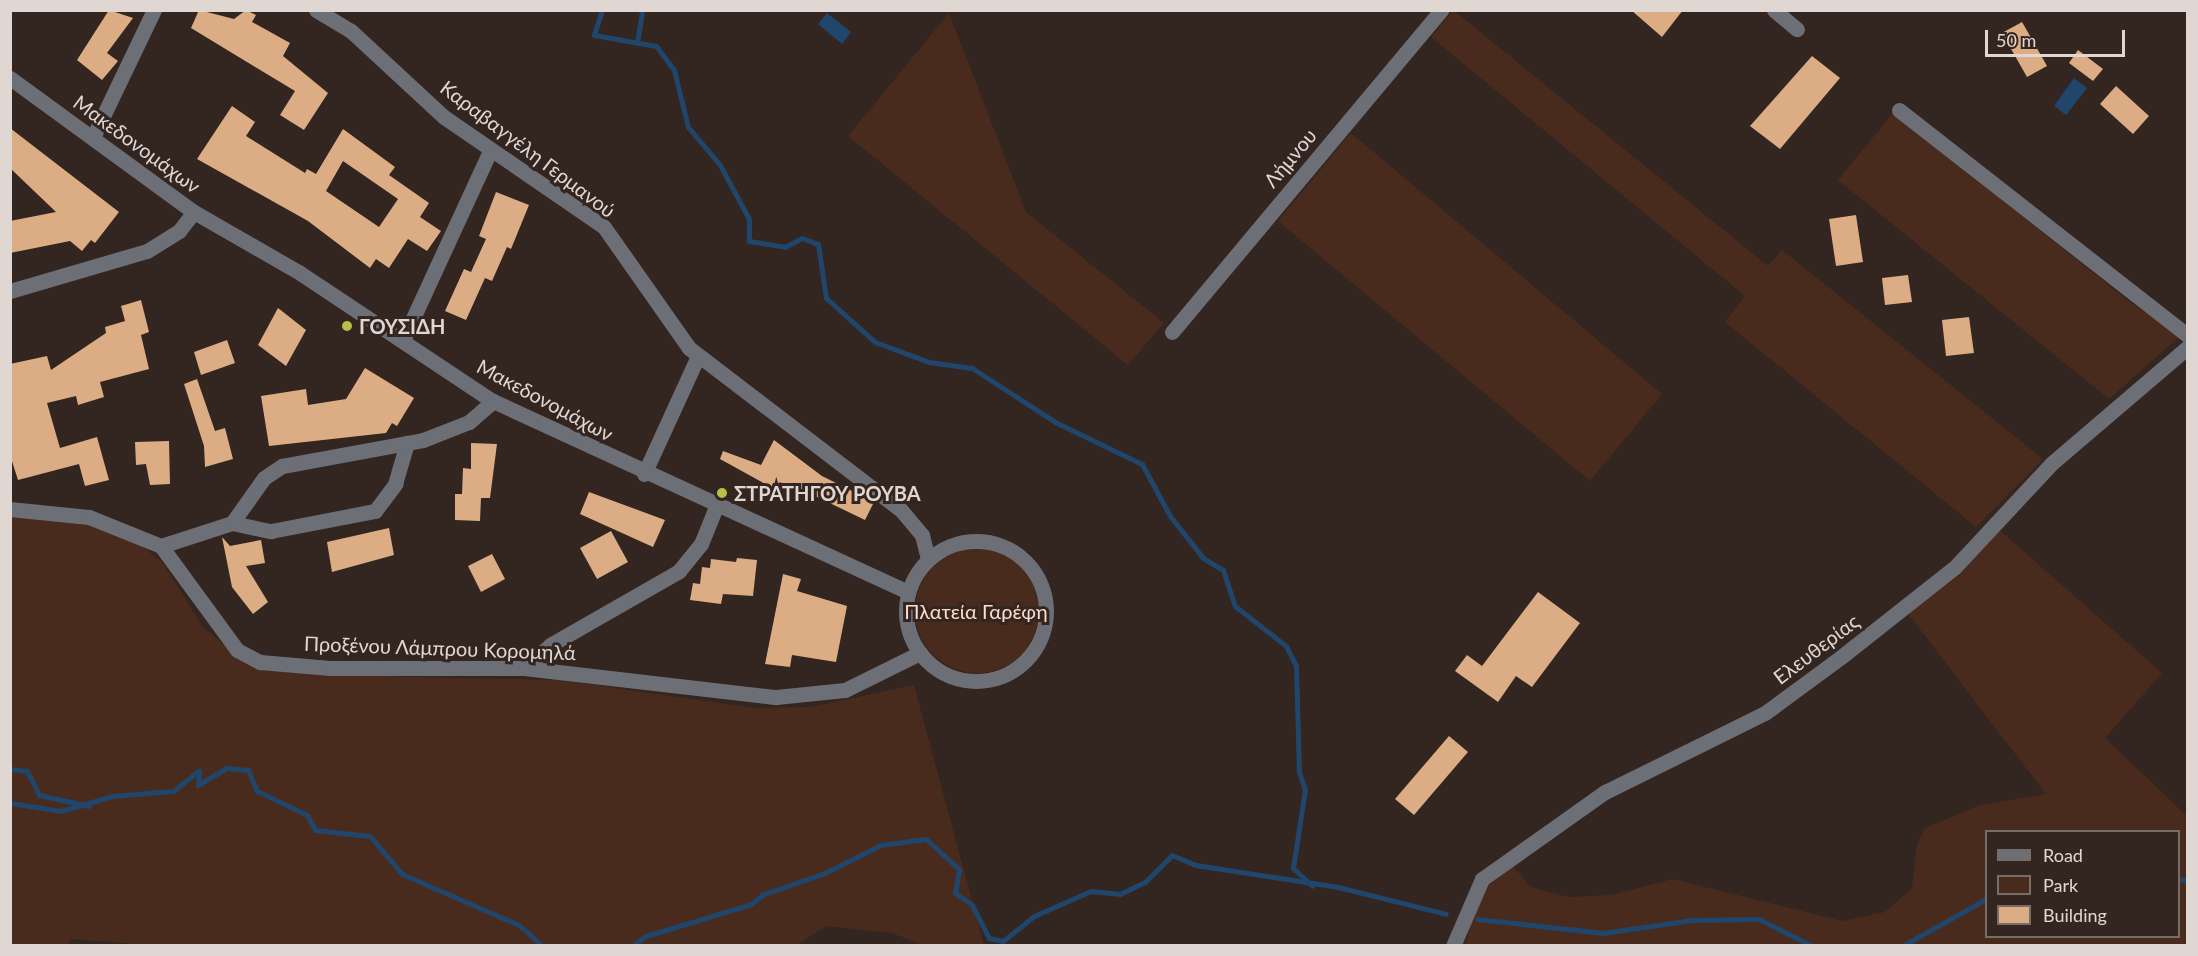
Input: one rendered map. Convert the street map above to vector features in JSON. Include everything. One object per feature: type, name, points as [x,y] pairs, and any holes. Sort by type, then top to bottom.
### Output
[{"type":"street","points":[[94,135],[154,10]]},
{"type":"street","name":"Καραβαγγέλη Γερμανού","points":[[316,10],[351,31],[490,151],[604,228],[698,356],[902,510],[922,536],[928,559]]},
{"type":"street","name":"Λήμνου","points":[[1172,332],[1441,10]]},
{"type":"street","points":[[1774,10],[1797,29]]},
{"type":"street","name":"Μακεδονομάχων","points":[[10,78],[94,135],[194,212],[403,340],[493,401],[644,474],[908,592]]},
{"type":"street","points":[[1899,110],[2187,336]]},
{"type":"street","points":[[403,340],[490,151]]},
{"type":"street","points":[[10,291],[147,251],[180,231],[194,212]]},
{"type":"street","name":"Ελευθερίας","points":[[1454,945],[1482,879],[1605,792],[1765,713],[1822,671],[1955,567],[2052,463],[2187,347]]},
{"type":"street","points":[[644,474],[698,356]]},
{"type":"street","points":[[232,523],[264,478],[282,466],[407,443],[461,426],[493,401]]},
{"type":"street","points":[[10,509],[89,517],[161,546],[232,523],[271,531],[375,511],[395,484],[407,443]]},
{"type":"street","points":[[524,668],[550,645],[679,571],[700,544],[716,507]]},
{"type":"street","points":[[965,541],[1006,547],[1032,568],[1046,616],[1025,661],[996,679],[954,678],[920,653],[907,624],[908,592],[928,559],[965,541]]},
{"type":"street","name":"Προξένου Λάμπρου Κορομηλά","points":[[161,546],[237,650],[260,662],[341,669],[524,668],[752,696],[796,696],[861,685],[920,653]]},
{"type":"green space","points":[[1453,10],[1768,266],[1782,250],[2043,459],[1976,527],[1725,322],[1745,296],[1431,37]]},
{"type":"green space","points":[[949,13],[1026,212],[1164,323],[1128,365],[848,136]]},
{"type":"green space","points":[[1893,113],[2127,300],[2180,336],[2109,399],[1838,180]]},
{"type":"green space","points":[[1351,133],[1662,394],[1590,481],[1278,221]]},
{"type":"green space","points":[[10,512],[98,524],[138,543],[162,562],[203,627],[243,661],[324,675],[559,680],[754,708],[810,707],[914,685],[984,945],[923,945],[892,933],[826,926],[796,946],[161,946],[72,939],[66,945],[11,945]]},
{"type":"green space","points":[[1998,529],[2162,673],[2105,738],[2187,816],[2187,945],[1465,946],[1480,889],[1510,863],[1531,887],[1568,897],[1611,895],[1673,879],[1842,921],[1885,912],[1912,888],[1917,844],[1925,828],[1980,805],[2046,794],[1906,611]]},
{"type":"green space","name":"Πλατεία Γαρέφη","points":[[977,549],[1001,554],[1012,559],[1021,567],[1029,576],[1034,587],[1039,611],[1034,635],[1029,646],[1021,655],[1012,663],[1001,668],[977,673],[953,668],[942,663],[933,655],[925,646],[920,635],[915,611],[920,587],[925,576],[933,567],[942,559],[953,554]]},
{"type":"water","points":[[827,13],[851,32],[842,44],[818,24]]},
{"type":"water","points":[[2074,78],[2087,88],[2066,115],[2054,106]]},
{"type":"building","points":[[109,10],[133,18],[107,53],[118,61],[102,80],[77,60]]},
{"type":"building","points":[[199,10],[234,19],[246,10],[256,15],[252,22],[290,43],[283,56],[328,93],[304,130],[280,115],[295,91],[191,28]]},
{"type":"building","points":[[1631,10],[1683,10],[1662,37]]},
{"type":"building","points":[[2022,22],[2047,66],[2027,77],[2002,33]]},
{"type":"building","points":[[2078,50],[2103,69],[2093,81],[2069,63]]},
{"type":"building","points":[[1812,56],[1840,78],[1780,149],[1750,126]]},
{"type":"building","points":[[2116,86],[2149,116],[2133,134],[2100,104]]},
{"type":"building","points":[[232,106],[255,122],[246,136],[305,173],[307,169],[316,174],[343,129],[395,167],[389,175],[429,203],[420,217],[441,231],[427,251],[408,239],[389,268],[376,259],[370,268],[308,221],[197,159]],"holes":[[[343,161],[398,199],[379,227],[326,191]]]},
{"type":"building","points":[[10,128],[119,212],[95,243],[91,240],[82,251],[70,241],[10,253],[10,221],[56,212],[10,168]]},
{"type":"building","points":[[496,192],[529,205],[511,249],[507,247],[492,281],[485,278],[466,320],[445,311],[464,269],[471,272],[486,239],[479,236]]},
{"type":"building","points":[[1856,215],[1863,262],[1836,266],[1829,219]]},
{"type":"building","points":[[1908,275],[1912,302],[1885,305],[1882,278]]},
{"type":"building","points":[[141,300],[149,332],[141,335],[149,369],[100,382],[104,397],[78,405],[76,396],[47,403],[60,448],[97,437],[109,480],[85,486],[79,464],[18,480],[10,455],[10,364],[47,356],[51,370],[106,333],[105,327],[125,321],[121,306]]},
{"type":"building","points":[[278,308],[306,330],[286,366],[258,345]]},
{"type":"building","points":[[1969,317],[1974,353],[1946,356],[1942,320]]},
{"type":"building","points":[[227,340],[235,363],[201,375],[194,352]]},
{"type":"building","points":[[365,368],[414,398],[397,426],[392,423],[386,433],[269,446],[261,396],[306,389],[308,405],[346,399]]},
{"type":"building","points":[[197,379],[215,431],[225,428],[233,459],[205,467],[204,446],[184,384]]},
{"type":"building","points":[[774,440],[822,476],[874,502],[865,520],[811,494],[807,499],[780,482],[776,490],[720,459],[723,451],[761,465]]},
{"type":"building","points":[[169,441],[170,484],[150,485],[146,464],[136,465],[135,442]]},
{"type":"building","points":[[471,443],[497,444],[490,498],[481,498],[480,521],[455,520],[455,494],[462,494],[463,468],[471,469]]},
{"type":"building","points":[[589,492],[665,520],[653,547],[580,514]]},
{"type":"building","points":[[389,528],[394,555],[332,572],[327,542]]},
{"type":"building","points":[[611,531],[628,562],[597,579],[580,548]]},
{"type":"building","points":[[222,537],[230,546],[261,540],[265,563],[246,566],[268,602],[253,614],[232,587]]},
{"type":"building","points":[[492,554],[505,579],[481,592],[468,566]]},
{"type":"building","points":[[737,558],[757,560],[753,596],[723,594],[721,604],[690,600],[693,583],[700,584],[702,567],[710,568],[711,559],[736,562]]},
{"type":"building","points":[[783,574],[801,579],[797,591],[847,606],[836,662],[792,655],[790,667],[765,664]]},
{"type":"building","points":[[1538,592],[1580,623],[1532,687],[1516,676],[1498,702],[1455,671],[1467,655],[1482,666]]},
{"type":"building","points":[[1449,736],[1468,752],[1414,815],[1395,799]]},
{"type":"waterway","points":[[602,10],[594,35],[656,46],[674,70],[688,127],[720,165],[749,219],[749,241],[785,247],[802,238],[818,244],[826,298],[875,342],[929,362],[972,368],[1055,422],[1142,464],[1170,516],[1203,558],[1223,570],[1235,606],[1286,646],[1296,666],[1299,772],[1305,789],[1293,868],[1312,886]]},
{"type":"waterway","points":[[637,43],[642,10]]},
{"type":"waterway","points":[[10,803],[61,811],[112,796],[173,791],[199,771],[198,785],[226,768],[248,770],[257,791],[307,815],[315,830],[370,836],[402,874],[519,925],[542,946]]},
{"type":"waterway","points":[[10,769],[27,771],[39,795],[89,806]]},
{"type":"waterway","points":[[632,946],[646,936],[751,904],[764,894],[825,873],[881,845],[926,839],[959,869],[955,893],[972,905],[989,938],[1003,941],[1034,916],[1091,891],[1120,894],[1145,882],[1172,855],[1196,865],[1338,887],[1446,914]]},
{"type":"waterway","points":[[2180,879],[2188,881]]},
{"type":"waterway","points":[[1902,946],[1985,900]]},
{"type":"waterway","points":[[1477,919],[1603,933],[1692,920],[1759,919],[1812,946]]},
{"type":"place","name":"ΓΟΥΣΙΔΗ","points":[[347,326]]},
{"type":"place","name":"ΣΤΡΑΤΗΓΟΥ ΡΟΥΒΑ","points":[[722,493]]}]
